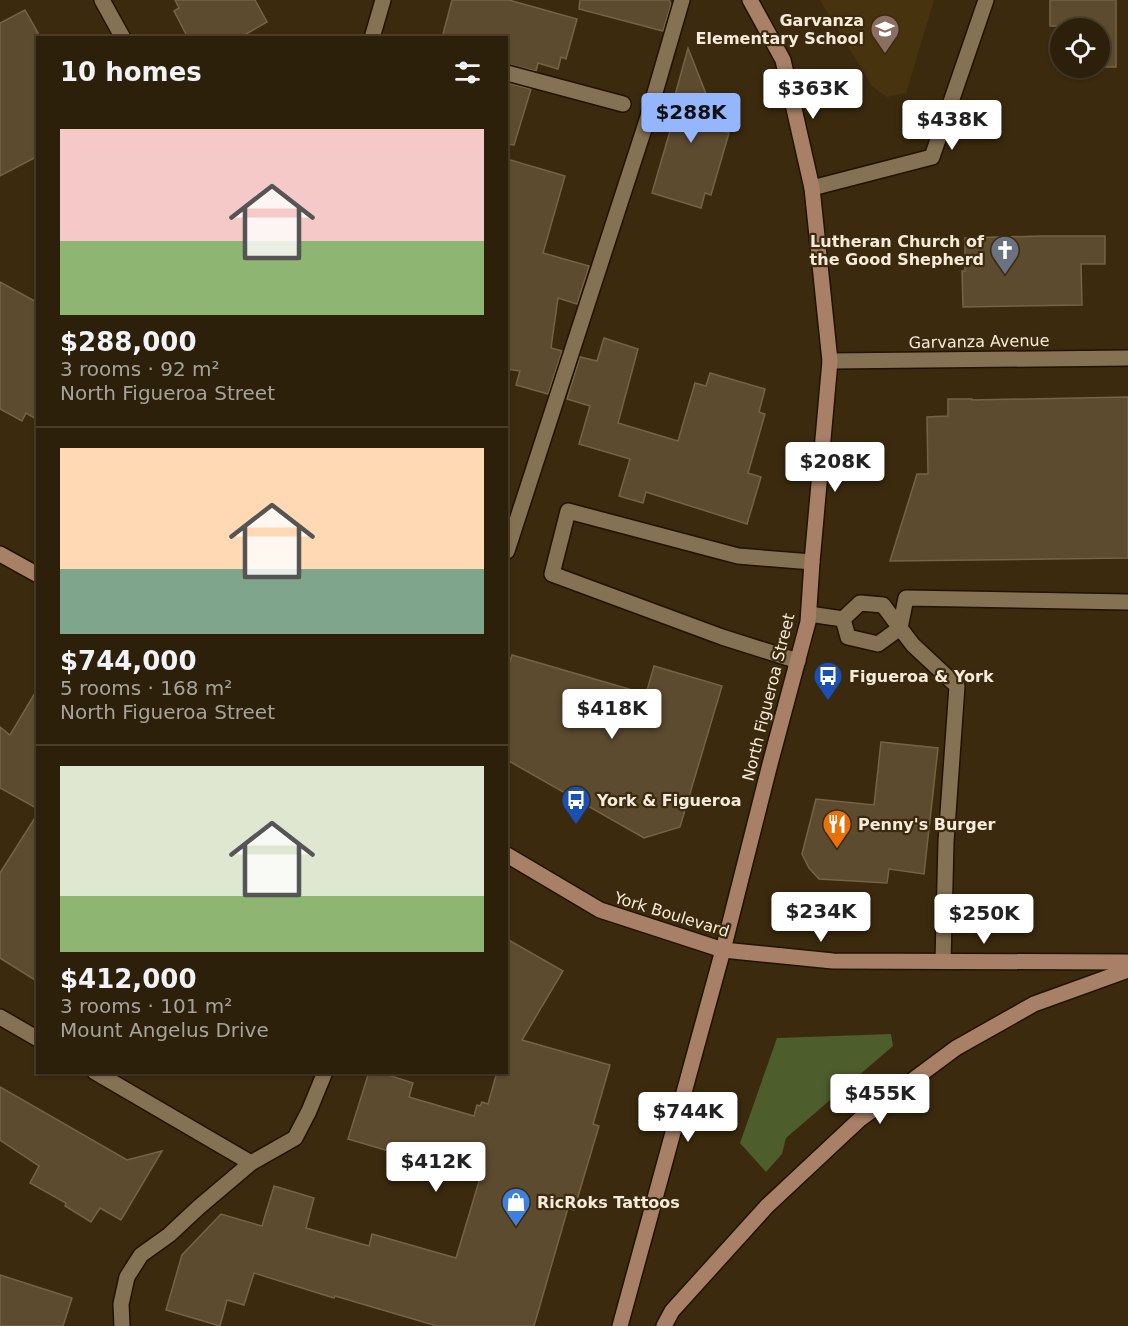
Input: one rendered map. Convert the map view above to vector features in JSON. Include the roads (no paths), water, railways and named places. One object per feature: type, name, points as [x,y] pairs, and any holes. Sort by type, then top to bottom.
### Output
[{"type":"main road","name":"North Figueroa Street","points":[[620,1326],[723,950],[809,614],[830,361],[812,188],[783,60],[750,0]]},
{"type":"main road","points":[[0,554],[36,574]]},
{"type":"main road","name":"York Boulevard","points":[[508,856],[600,910],[723,950],[833,961],[1128,962]]},
{"type":"main road","points":[[664,1326],[672,1311],[767,1206],[859,1120],[956,1048],[1034,1004],[1128,970]]},
{"type":"street","points":[[102,0],[122,36]]},
{"type":"street","points":[[374,36],[382,0]]},
{"type":"street","points":[[508,548],[647,120],[682,0]]},
{"type":"street","points":[[812,188],[932,158],[986,0]]},
{"type":"street","points":[[508,72],[623,104]]},
{"type":"street","name":"Garvanza Avenue","points":[[830,361],[1128,358]]},
{"type":"street","points":[[798,661],[722,637],[552,574],[568,511],[738,556],[812,562]]},
{"type":"street","points":[[843,619],[848,637],[878,644],[900,628],[906,598],[1128,602]]},
{"type":"street","points":[[843,619],[860,603],[883,605],[913,645],[957,686],[946,842],[943,961]]},
{"type":"street","points":[[809,614],[843,619]]},
{"type":"street","points":[[0,1017],[36,1038]]},
{"type":"street","points":[[98,1074],[251,1163]]},
{"type":"street","points":[[122,1326],[121,1304],[127,1277],[141,1255],[169,1235],[251,1163],[295,1138],[324,1074]]},
{"type":"place","name":"Garvanza Elementary School","points":[[885,54]]},
{"type":"place","name":"Lutheran Church of the Good Shepherd","points":[[1005,276]]},
{"type":"place","name":"Figueroa & York","points":[[828,702]]},
{"type":"place","name":"York & Figueroa","points":[[576,826]]},
{"type":"place","name":"Penny's Burger","points":[[837,850]]},
{"type":"place","name":"RicRoks Tattoos","points":[[516,1228]]}]
